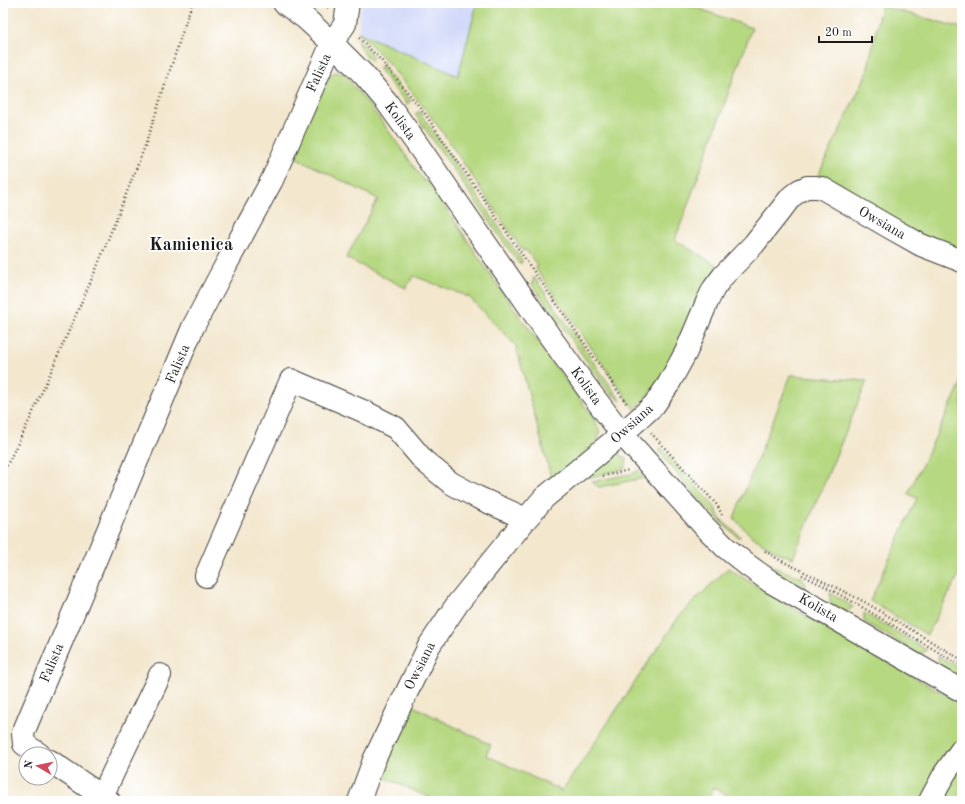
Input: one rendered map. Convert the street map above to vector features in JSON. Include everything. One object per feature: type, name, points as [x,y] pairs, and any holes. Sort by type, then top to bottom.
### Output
[{"type":"street","name":"Kolista","points":[[284,3],[305,18],[332,42],[364,75],[386,101],[569,363],[622,434],[704,526],[725,547],[771,582],[962,691]]},
{"type":"street","name":"Falista","points":[[27,746],[24,744],[23,733],[193,327],[272,180],[346,13]]},
{"type":"street","name":"Owsiana","points":[[359,801],[374,760],[429,646],[458,603],[544,498],[622,434],[654,405],[668,385],[686,352],[714,288],[754,244],[791,197],[800,190],[816,187],[822,188],[921,245],[962,260]]},
{"type":"street","points":[[206,576],[291,380],[362,411],[396,428],[424,461],[451,483],[477,498],[526,519]]},
{"type":"street","points":[[58,766],[105,798],[160,675]]},
{"type":"street","points":[[930,801],[945,773],[962,749]]},
{"type":"path","points":[[3,473],[30,419],[97,267],[144,149],[192,3]]},
{"type":"path","points":[[321,3],[333,13],[346,13],[380,59],[423,111],[638,419],[718,505],[724,517]]},
{"type":"path","points":[[573,474],[584,481],[629,470],[631,463],[640,455]]},
{"type":"path","points":[[760,548],[778,559],[863,600],[962,660]]},
{"type":"path","points":[[798,574],[833,591],[962,666]]},
{"type":"shaded area","points":[[361,3],[477,3],[458,76],[358,32]]},
{"type":"green space","points":[[477,3],[684,3],[752,28],[675,240],[723,269],[672,366],[635,410],[536,269],[537,265],[526,250],[523,251],[443,133],[383,57],[358,32],[458,76]]},
{"type":"green space","points":[[881,6],[962,28],[962,256],[853,203],[856,194],[828,177],[823,184],[815,182],[867,73]]},
{"type":"green space","points":[[357,38],[374,57],[371,60],[362,50]]},
{"type":"green space","points":[[382,65],[411,101],[407,104],[378,68]]},
{"type":"green space","points":[[335,72],[343,73],[349,77],[348,79],[383,123],[424,181],[427,180],[498,286],[595,420],[600,433],[597,442],[552,481],[516,346],[469,297],[414,276],[406,288],[346,258],[378,199],[289,154],[330,75]]},
{"type":"green space","points":[[419,111],[522,261],[521,264],[519,264],[415,114]]},
{"type":"green space","points":[[534,277],[621,401],[609,392],[532,284]]},
{"type":"green space","points":[[791,375],[867,381],[793,558],[779,553],[751,536],[734,518]]},
{"type":"green space","points":[[962,378],[962,569],[927,635],[870,601],[917,498],[908,494],[960,386]]},
{"type":"green space","points":[[661,448],[714,506],[721,520],[740,536],[739,538],[717,518],[658,451]]},
{"type":"green space","points":[[616,454],[626,459],[624,469],[586,477],[610,456]]},
{"type":"green space","points":[[638,470],[644,478],[599,487],[592,482],[634,473]]},
{"type":"green space","points":[[755,555],[778,569],[802,578],[806,588],[776,572],[755,557]]},
{"type":"green space","points":[[728,568],[784,603],[962,704],[962,741],[926,801],[740,801],[713,788],[708,801],[437,801],[374,773],[407,703],[491,745],[486,755],[562,791],[680,615]]},
{"type":"green space","points":[[830,593],[853,607],[846,612],[830,603]]},
{"type":"green space","points":[[864,613],[927,650],[920,655],[865,622]]},
{"type":"green space","points":[[938,656],[962,669],[962,679],[939,667]]},
{"type":"green space","points":[[962,758],[962,801],[936,801]]},
{"type":"district","name":"Kamienica","points":[[191,245]]}]
